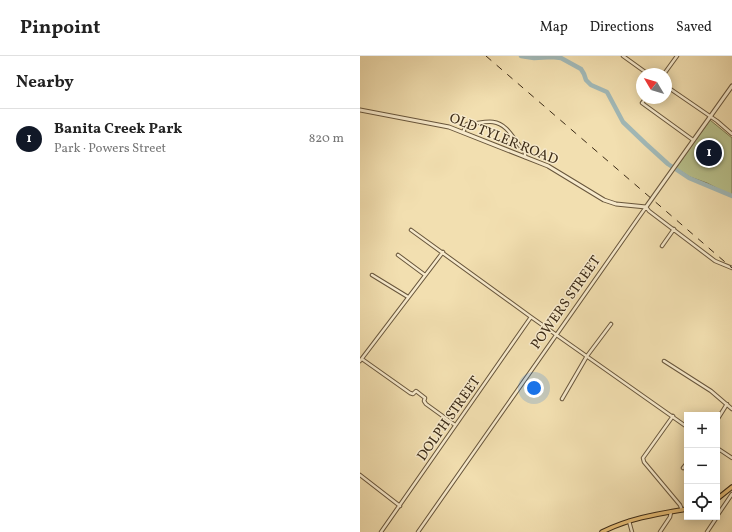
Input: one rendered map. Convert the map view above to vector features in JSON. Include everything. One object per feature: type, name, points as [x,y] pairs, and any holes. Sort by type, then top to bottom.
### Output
[{"type":"main road","points":[[720,497],[732,487]]},
{"type":"main road","points":[[602,532],[628,521],[646,516],[682,510]]},
{"type":"street","points":[[623,56],[640,68]]},
{"type":"street","points":[[668,68],[677,56]]},
{"type":"street","name":"POWERS STREET","points":[[418,532],[732,86]]},
{"type":"street","points":[[672,90],[732,134]]},
{"type":"street","points":[[643,104],[694,140]]},
{"type":"street","name":"OLD TYLER ROAD","points":[[360,110],[439,124],[463,132],[548,166],[604,200],[616,204],[646,207]]},
{"type":"street","points":[[463,132],[467,124],[492,122],[499,124],[506,129],[518,145],[526,152],[525,156]]},
{"type":"street","points":[[646,207],[649,211],[715,261],[732,268]]},
{"type":"street","points":[[662,246],[674,229]]},
{"type":"street","points":[[411,230],[684,425]]},
{"type":"street","points":[[443,252],[361,360],[410,393],[414,393],[416,391],[425,398],[425,403],[455,425]]},
{"type":"street","points":[[398,255],[425,275]]},
{"type":"street","points":[[372,276],[408,297]]},
{"type":"street","name":"DOLPH STREET","points":[[382,532],[531,317]]},
{"type":"street","points":[[562,399],[587,356],[611,324]]},
{"type":"street","points":[[664,361],[711,391],[732,409]]},
{"type":"street","points":[[720,415],[727,404]]},
{"type":"street","points":[[673,416],[645,454],[643,460],[680,504],[682,510]]},
{"type":"street","points":[[720,450],[732,458]]},
{"type":"street","points":[[360,475],[400,506]]},
{"type":"street","points":[[720,512],[732,494]]},
{"type":"street","points":[[660,532],[670,517],[671,511]]},
{"type":"street","points":[[707,532],[715,520]]},
{"type":"street","points":[[628,521],[632,532]]},
{"type":"green space","points":[[710,120],[732,138],[732,196],[707,183],[690,177],[676,168]]},
{"type":"waterway","points":[[521,56],[534,58],[561,58],[581,69],[586,80],[591,85],[607,92],[623,122],[668,164],[689,178],[732,196]]},
{"type":"railway","points":[[486,56],[732,268]]},
{"type":"place","name":"Banita Creek Park","points":[[709,153]]}]
